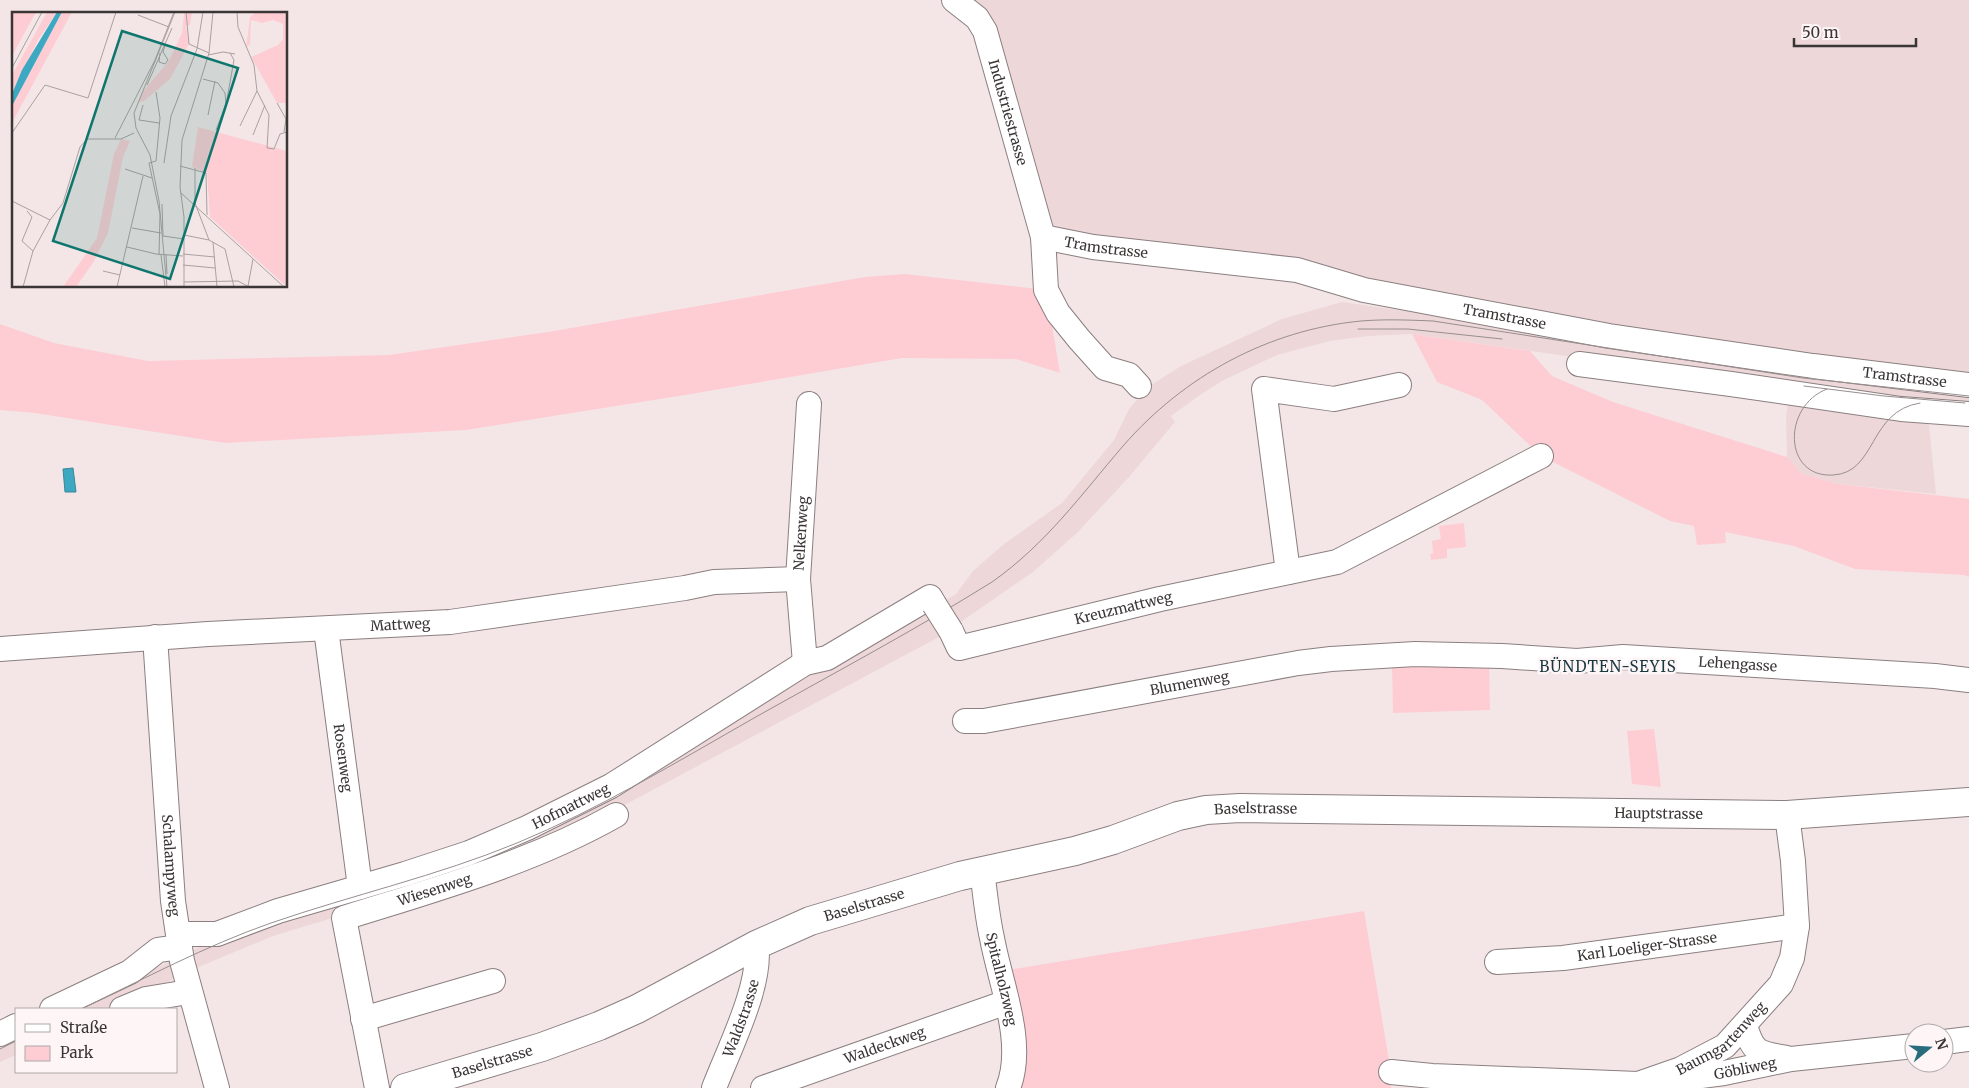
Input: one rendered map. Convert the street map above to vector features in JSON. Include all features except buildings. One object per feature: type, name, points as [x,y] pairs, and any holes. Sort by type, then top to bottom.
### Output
[{"type":"main road","name":"Hauptstrasse","points":[[1346,810],[1787,815],[1969,802]]},
{"type":"main road","name":"Baselstrasse","points":[[411,1087],[542,1047],[600,1026],[756,945],[810,921],[982,870],[1075,851],[1113,840],[1178,816],[1206,810],[1240,808],[1346,810]]},
{"type":"street","name":"Industriestrasse","points":[[954,0],[977,18],[985,31],[1043,237],[1046,290],[1058,313],[1078,339],[1105,368],[1129,375],[1139,386]]},
{"type":"street","name":"Tramstrasse","points":[[1043,237],[1093,247],[1296,270],[1364,290],[1609,336],[1813,366],[1969,385]]},
{"type":"street","points":[[1579,364],[1900,409],[1969,414]]},
{"type":"street","points":[[1288,572],[1264,389],[1334,399],[1399,385]]},
{"type":"street","name":"Nelkenweg","points":[[805,663],[798,579],[808,404]]},
{"type":"street","name":"Kreuzmattweg","points":[[932,600],[955,639],[1336,562],[1541,456]]},
{"type":"street","name":"Mattweg","points":[[0,649],[155,637],[450,622],[714,582],[798,579]]},
{"type":"street","name":"Hofmattweg","points":[[54,1008],[130,972],[158,950],[179,940],[217,934],[278,911],[470,853],[576,804],[625,777],[805,663],[826,658],[932,600]]},
{"type":"street","name":"Rosenweg","points":[[326,629],[360,887]]},
{"type":"street","name":"Schalampyweg","points":[[155,637],[172,901],[189,990],[217,1088]]},
{"type":"street","name":"Lehengasse","points":[[1415,654],[1577,660],[1623,657],[1915,674],[1969,680]]},
{"type":"street","name":"Blumenweg","points":[[965,720],[984,721],[1298,663],[1415,654]]},
{"type":"street","name":"Wiesenweg","points":[[377,1088],[344,918],[523,860],[616,815]]},
{"type":"street","name":"Baumgartenweg","points":[[1391,1072],[1432,1076],[1638,1084],[1681,1068],[1725,1046],[1781,984],[1792,958],[1797,926],[1793,861],[1787,815]]},
{"type":"street","name":"Spitalholzweg","points":[[982,870],[989,922],[1007,1002],[1014,1046],[1013,1064],[1008,1088]]},
{"type":"street","name":"Karl Loeliger-Strasse","points":[[1497,962],[1563,958],[1797,926]]},
{"type":"street","name":"Waldstrasse","points":[[714,1088],[756,977],[758,954],[756,945]]},
{"type":"street","points":[[363,1019],[493,980]]},
{"type":"street","points":[[124,1008],[146,999],[182,993],[189,990]]},
{"type":"street","name":"Waldeckweg","points":[[763,1088],[1007,1002]]},
{"type":"street","name":"Göbliweg","points":[[1745,1025],[1750,1043],[1762,1054],[1791,1059]]},
{"type":"street","points":[[0,1034],[15,1026]]},
{"type":"street","points":[[1954,1041],[1969,1039]]},
{"type":"street","name":"Göbliweg","points":[[1638,1084],[1724,1073],[1791,1059],[1904,1047]]},
{"type":"shaded area","points":[[954,0],[1969,0],[1969,385],[1043,237],[985,31]]},
{"type":"shaded area","points":[[1342,302],[1969,391],[1969,409],[1927,406],[1936,494],[1838,484],[1802,474],[1787,457],[1786,419],[1789,388],[1412,334],[1368,336],[1330,341],[1277,355],[1222,381],[1171,416],[1175,422],[1129,477],[1078,532],[1033,572],[939,637],[591,823],[448,883],[273,936],[201,966],[113,1008],[74,1008],[199,947],[269,920],[427,872],[795,677],[918,617],[956,594],[973,571],[1004,544],[1062,503],[1114,440],[1129,409],[1148,387],[1181,366],[1282,319]]},
{"type":"shaded area","points":[[15,1036],[15,1055],[0,1062],[0,1044]]},
{"type":"green space","points":[[905,274],[1046,290],[1060,373],[1016,359],[902,358],[466,430],[225,443],[35,413],[0,410],[0,324],[54,343],[148,361],[389,355],[548,332],[865,277]]},
{"type":"green space","points":[[1412,334],[1530,351],[1552,376],[1613,402],[1787,457],[1802,474],[1838,484],[1969,499],[1969,577],[1964,575],[1855,569],[1794,546],[1725,532],[1726,543],[1697,545],[1694,526],[1670,521],[1541,456],[1482,400],[1437,382]]},
{"type":"green space","points":[[1464,523],[1466,547],[1447,549],[1447,558],[1431,560],[1430,554],[1433,553],[1432,541],[1441,539],[1439,526]]},
{"type":"green space","points":[[1489,662],[1490,710],[1393,713],[1392,664]]},
{"type":"green space","points":[[1654,729],[1661,787],[1632,784],[1627,731]]},
{"type":"green space","points":[[1364,911],[1391,1072],[1391,1088],[1015,1088],[1008,970]]},
{"type":"water","points":[[73,468],[76,492],[65,492],[63,469]]},
{"type":"tram line","points":[[83,1008],[175,963],[246,932],[487,855],[517,843],[548,830],[667,768],[992,582],[1012,567],[1046,535],[1123,446],[1173,398],[1201,378],[1230,361],[1261,346],[1293,334],[1361,321],[1433,321],[1803,378],[1969,396]]},
{"type":"tram line","points":[[1358,329],[1408,329],[1502,339]]},
{"type":"tram line","points":[[1804,386],[1884,396],[1965,403]]},
{"type":"tram line","points":[[1827,389],[1812,398],[1802,410],[1796,424],[1794,440],[1797,454],[1805,465],[1817,473],[1833,475],[1847,472],[1858,464],[1891,417],[1903,408],[1920,403]]},
{"type":"tram line","points":[[0,1049],[15,1042]]},
{"type":"district","name":"BÜNDTEN-SEYIS","points":[[1608,666]]}]
